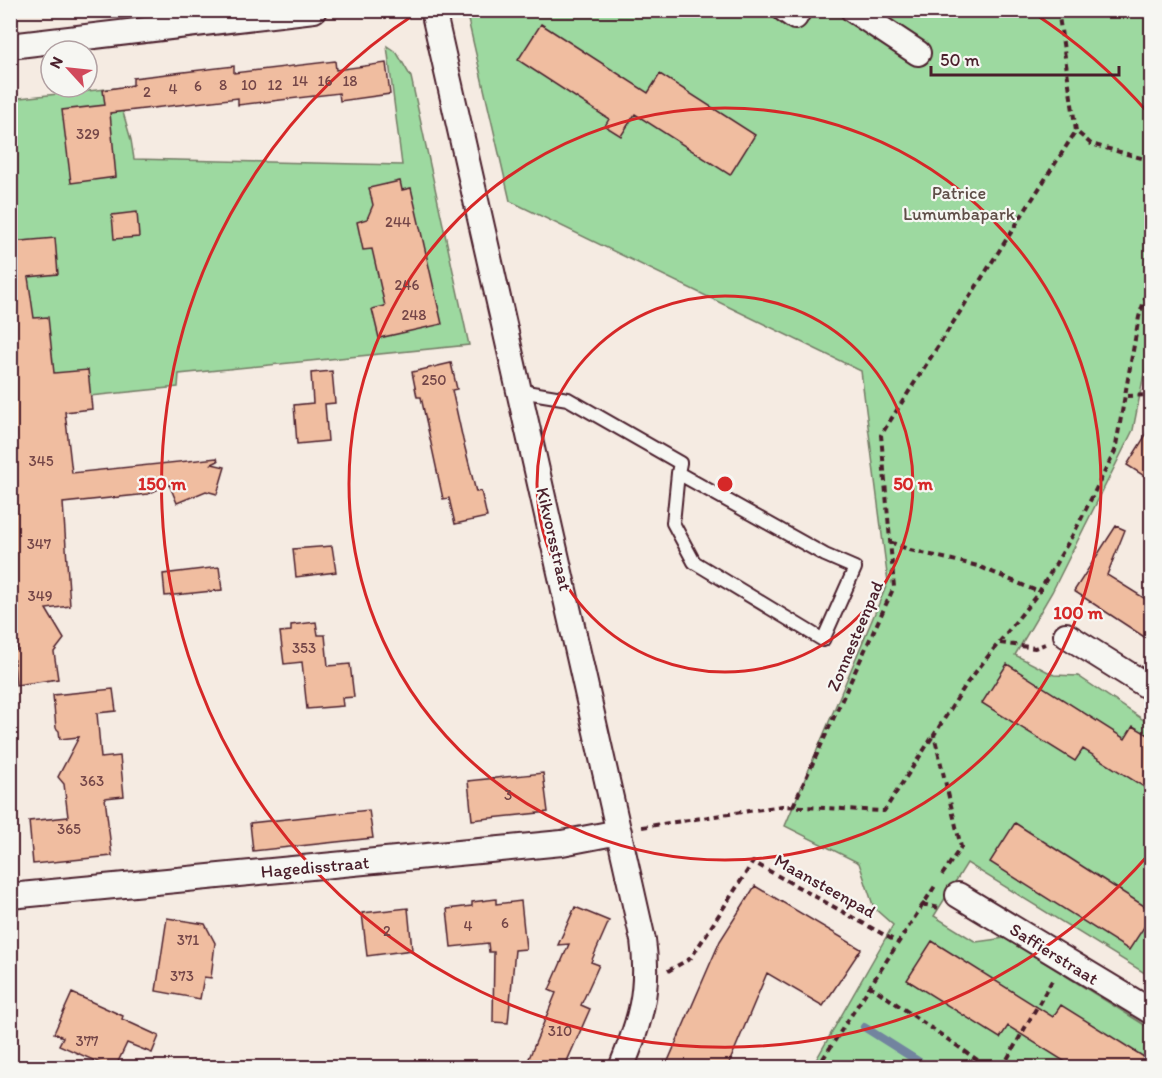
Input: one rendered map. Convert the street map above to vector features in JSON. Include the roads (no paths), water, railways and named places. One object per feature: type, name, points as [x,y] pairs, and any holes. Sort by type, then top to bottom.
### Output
[{"type":"street","points":[[10,46],[314,10]]},
{"type":"street","name":"Kikvorsstraat","points":[[433,10],[643,940],[646,982],[640,1019],[621,1068]]},
{"type":"street","points":[[785,10],[795,17],[799,10]]},
{"type":"street","points":[[853,10],[918,53]]},
{"type":"street","points":[[1066,635],[1152,689]]},
{"type":"street","name":"Hagedisstraat","points":[[10,896],[562,843],[619,832]]},
{"type":"street","name":"Saffierstraat","points":[[958,895],[1152,1012]]},
{"type":"lane","points":[[520,390],[568,399],[680,463],[678,473],[673,523],[694,562],[823,640],[855,568],[825,555],[678,473]]},
{"type":"waterway","points":[[864,1027],[929,1068]]},
{"type":"park label","name":"Patrice Lumumbapark","points":[[959,203]]}]
